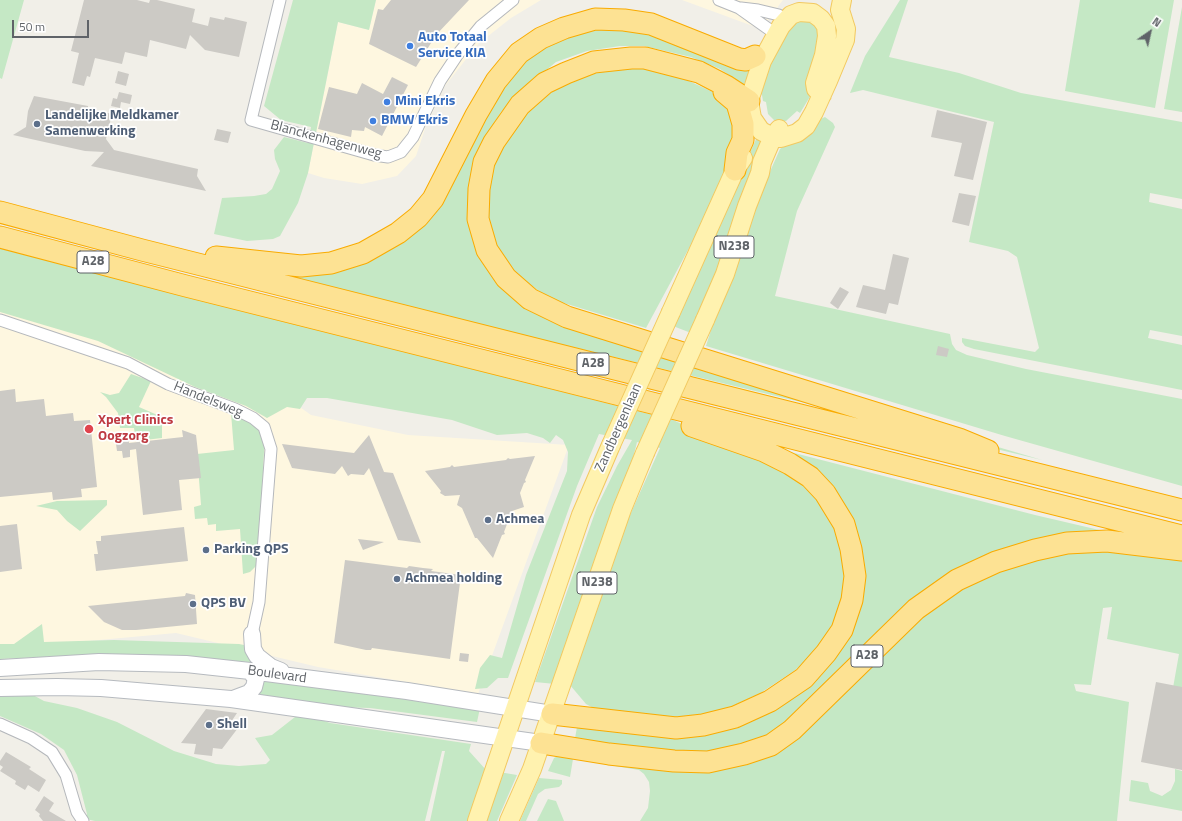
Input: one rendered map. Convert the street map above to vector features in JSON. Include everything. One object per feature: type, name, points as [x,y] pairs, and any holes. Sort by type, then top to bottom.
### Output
[{"type":"highway","name":"A28","points":[[142,250],[301,266],[331,263],[363,253],[398,233],[418,217],[433,199],[476,115],[496,81],[520,53],[541,38],[564,28],[595,19],[624,20],[651,24],[739,59],[746,60],[755,56]]},
{"type":"highway","name":"A28","points":[[750,98],[699,72],[678,65],[645,58],[594,62],[545,83],[520,105],[494,142],[484,162],[479,189],[478,219],[487,250],[506,278],[530,299],[566,317],[959,438],[1046,476]]},
{"type":"highway","name":"A28","points":[[678,65],[696,78],[720,89],[731,97],[737,104],[741,114],[744,132],[743,140],[737,153],[735,170]]},
{"type":"highway","name":"A28","points":[[0,212],[142,250],[1182,510]]},
{"type":"highway","name":"A28","points":[[0,237],[171,282],[1182,536]]},
{"type":"highway","name":"A28","points":[[540,374],[737,441],[764,451],[790,464],[810,478],[825,494],[836,509],[844,524],[848,537],[855,576],[852,600],[842,630],[826,653],[804,678],[783,694],[752,710],[735,717],[703,725],[676,728],[552,714]]},
{"type":"highway","name":"A28","points":[[541,743],[609,754],[674,761],[708,762],[744,754],[771,745],[792,730],[916,609],[957,580],[996,562],[1035,550],[1067,543],[1107,541],[1182,550]]},
{"type":"main road","points":[[809,3],[821,19],[827,31],[824,55],[815,83],[820,93]]},
{"type":"main road","points":[[755,56],[789,6],[809,3],[837,8],[846,29],[845,40],[820,93],[814,112],[802,130],[790,137],[778,135],[757,128],[752,118],[750,98],[775,27]]},
{"type":"main road","points":[[750,98],[758,100],[759,113],[763,121],[778,135]]},
{"type":"main road","name":"Zandbergenlaan","points":[[477,821],[581,515],[735,170],[744,157],[757,128]]},
{"type":"main road","name":"N238","points":[[541,743],[622,509],[645,454],[726,274],[747,206],[760,173],[762,162],[778,135]]},
{"type":"main road","points":[[252,634],[253,649],[258,656],[271,667],[293,677]]},
{"type":"main road","name":"Boulevard","points":[[0,668],[112,662],[186,664],[250,670],[293,677],[407,691],[552,714]]},
{"type":"main road","points":[[231,699],[249,693],[254,687],[256,679],[250,670]]},
{"type":"main road","points":[[0,688],[101,688],[231,699],[541,743],[527,781],[509,821]]},
{"type":"street","name":"Blanckenhagenweg","points":[[280,0],[251,120],[374,155],[388,157],[401,152],[413,137],[440,81],[458,54],[480,26],[513,0]]},
{"type":"street","points":[[719,0],[739,8],[775,27]]},
{"type":"street","points":[[739,8],[758,10],[775,27]]},
{"type":"street","name":"Handelsweg","points":[[0,320],[128,363],[168,384],[235,409],[253,418],[264,427],[271,449],[257,616],[252,634]]},
{"type":"street","points":[[0,724],[31,738],[52,752],[66,775],[77,812],[83,821]]},
{"type":"shaded area","points":[[376,0],[541,0],[511,18],[478,44],[445,86],[426,126],[416,156],[397,176],[362,184],[324,178],[308,173],[338,22],[369,30]]},
{"type":"shaded area","points":[[682,0],[783,0],[761,29]]},
{"type":"shaded area","points":[[0,303],[283,395],[311,415],[408,435],[569,445],[478,694],[318,667],[176,633],[0,649]]},
{"type":"green space","points":[[0,0],[24,0],[2,79],[0,78]]},
{"type":"green space","points":[[293,0],[376,0],[369,30],[338,22],[308,173],[298,203],[280,236],[273,239],[247,241],[214,234],[222,198],[266,194],[272,189],[280,171],[275,159],[274,150],[284,137],[308,143],[311,127],[281,120],[264,106]]},
{"type":"green space","points":[[900,0],[908,0],[889,57],[959,73],[1021,93],[1182,122],[1182,199],[1150,193],[1149,202],[1182,209],[1182,336],[1150,330],[1148,338],[1182,345],[1182,390],[974,349],[965,346],[962,342],[962,338],[1035,352],[1039,348],[1017,257],[1008,251],[969,242],[994,122],[863,90],[850,93],[865,56]]},
{"type":"green space","points":[[1080,0],[1174,0],[1155,108],[1065,91]]},
{"type":"green space","points":[[1182,7],[1182,112],[1164,109]]},
{"type":"green space","points":[[811,20],[820,31],[811,95],[800,113],[797,111],[786,121],[775,121],[768,114],[766,102],[763,101],[762,95],[759,92],[764,63],[796,21]]},
{"type":"green space","points":[[613,24],[752,64],[744,85],[720,69],[691,57],[644,46],[620,46],[587,51],[556,62],[519,93],[501,112],[486,136],[473,183],[501,279],[639,341],[1042,460],[510,332],[251,266],[314,267],[414,219],[487,92],[545,42]]},
{"type":"green space","points":[[614,69],[647,69],[676,75],[728,99],[738,142],[702,224],[646,328],[557,301],[543,294],[520,277],[507,262],[494,243],[488,222],[487,174],[526,106],[574,78]]},
{"type":"green space","points":[[825,117],[833,123],[835,127],[797,211],[775,296],[950,334],[952,344],[956,350],[967,355],[1026,369],[1182,399],[1182,486],[1005,436],[706,346],[753,210],[780,149],[814,122]]},
{"type":"green space","points":[[757,137],[767,142],[714,280],[691,333],[673,326]]},
{"type":"green space","points":[[0,244],[71,267],[673,420],[769,464],[795,479],[815,496],[834,525],[845,562],[842,603],[835,622],[811,657],[794,671],[759,694],[719,712],[665,718],[599,711],[586,704],[570,685],[621,535],[660,448],[637,442],[628,479],[555,684],[535,682],[597,507],[617,466],[632,440],[599,434],[577,486],[508,678],[498,678],[487,688],[475,689],[480,668],[490,655],[502,658],[526,575],[567,471],[568,452],[563,440],[556,435],[550,443],[543,438],[527,433],[497,435],[452,420],[327,398],[307,398],[300,409],[287,407],[267,418],[246,406],[195,387],[98,341],[0,312]]},
{"type":"green space","points":[[131,374],[151,381],[139,407],[162,417],[162,438],[136,441],[134,428],[120,428],[118,413],[106,397],[100,392],[110,395],[119,393]]},
{"type":"green space","points":[[231,413],[242,416],[265,431],[261,513],[256,566],[250,572],[243,574],[240,529],[216,531],[216,524],[208,525],[207,518],[195,519],[194,507],[201,505],[197,454],[234,450]]},
{"type":"green space","points":[[771,447],[1035,515],[1125,536],[990,557],[781,732],[710,755],[574,744],[577,727],[723,724],[835,644],[858,544]]},
{"type":"green space","points":[[107,500],[107,505],[80,531],[67,521],[57,510],[36,506],[57,501]]},
{"type":"green space","points":[[1083,547],[1182,554],[1182,701],[1171,699],[1179,654],[1107,639],[1112,607],[1103,608],[1091,685],[1074,684],[1076,691],[1129,702],[1117,821],[640,821],[648,808],[650,791],[649,782],[644,774],[639,770],[573,759],[570,777],[548,771],[554,758],[562,754],[740,762],[908,626],[980,574]]},
{"type":"green space","points":[[42,624],[44,642],[114,640],[239,644],[249,646],[259,663],[215,659],[64,656],[0,659],[0,644],[14,644]]},
{"type":"green space","points":[[259,678],[480,708],[477,722],[370,708],[334,707],[256,696]]},
{"type":"green space","points":[[33,695],[44,701],[77,708],[117,722],[174,751],[216,764],[239,766],[266,764],[270,760],[255,738],[272,735],[295,717],[310,716],[330,723],[471,744],[469,751],[487,771],[471,821],[430,821],[445,751],[442,751],[425,821],[95,821],[86,819],[87,814],[77,775],[64,750],[41,734],[0,716],[0,696]]},
{"type":"green space","points":[[1175,769],[1182,771],[1182,811],[1129,801],[1131,780],[1148,783],[1150,791],[1162,796],[1171,790],[1175,781]]},
{"type":"green space","points":[[499,772],[517,775],[497,821],[484,821]]},
{"type":"green space","points":[[539,778],[562,780],[562,784],[559,787],[545,789],[538,794],[526,821],[520,821]]},
{"type":"green space","points":[[548,799],[556,801],[564,821],[537,821]]},
{"type":"building","points":[[84,0],[137,0],[149,3],[150,0],[157,0],[195,9],[192,22],[208,26],[210,17],[224,20],[225,17],[247,22],[239,57],[205,50],[190,35],[186,49],[150,40],[147,57],[125,52],[122,64],[95,58],[90,77],[87,76],[84,86],[72,83],[79,53],[71,51]]},
{"type":"building","points":[[391,0],[469,0],[436,35],[416,67],[369,44],[378,9],[383,10]]},
{"type":"building","points":[[118,71],[129,74],[126,86],[115,83]]},
{"type":"building","points":[[392,77],[408,85],[382,136],[365,127],[364,131],[352,130],[351,137],[318,129],[329,87],[357,94],[362,83],[383,94]]},
{"type":"building","points":[[119,92],[132,95],[130,104],[121,102],[120,108],[111,106],[113,98],[117,99]]},
{"type":"building","points":[[34,96],[88,106],[88,108],[112,114],[106,139],[114,150],[198,169],[197,176],[206,191],[91,166],[104,152],[85,151],[13,135],[26,127],[28,111]]},
{"type":"building","points":[[937,110],[987,122],[973,180],[954,176],[962,143],[931,137]]},
{"type":"building","points":[[217,129],[231,132],[228,143],[214,140]]},
{"type":"building","points":[[959,193],[976,196],[969,226],[952,222]]},
{"type":"building","points":[[893,254],[909,258],[898,305],[889,303],[886,314],[856,307],[863,285],[885,290]]},
{"type":"building","points":[[840,287],[849,292],[838,309],[830,303]]},
{"type":"building","points":[[938,346],[949,349],[947,357],[936,355]]},
{"type":"building","points":[[15,389],[16,402],[44,399],[46,416],[73,413],[74,421],[90,420],[97,487],[81,489],[82,497],[53,500],[52,492],[0,497],[0,391]]},
{"type":"building","points":[[182,430],[196,435],[201,478],[179,480],[182,510],[143,515],[136,449],[130,450],[130,457],[123,458],[122,451],[117,451],[116,444],[121,443],[120,434],[128,433],[129,443],[183,437]]},
{"type":"building","points":[[369,435],[384,472],[393,473],[421,543],[398,540],[369,468],[364,475],[351,474],[348,476],[342,466],[335,474],[292,468],[282,444],[354,453]]},
{"type":"building","points":[[535,456],[525,480],[526,482],[524,483],[520,493],[524,507],[512,511],[504,532],[505,534],[502,535],[493,558],[477,538],[475,538],[462,508],[457,505],[460,495],[445,496],[440,493],[441,491],[425,471],[450,467],[452,465],[454,467],[506,460],[508,458]]},
{"type":"building","points":[[17,524],[22,569],[0,572],[0,526]]},
{"type":"building","points":[[184,527],[188,561],[96,571],[94,554],[98,554],[96,541],[101,541],[101,536]]},
{"type":"building","points":[[358,539],[384,542],[363,550]]},
{"type":"building","points":[[345,560],[407,568],[409,566],[433,569],[431,571],[461,575],[450,659],[372,648],[371,650],[366,650],[334,643]]},
{"type":"building","points":[[186,593],[195,595],[197,624],[122,630],[104,622],[88,606],[185,596]]},
{"type":"building","points":[[460,653],[469,654],[468,662],[459,661]]},
{"type":"building","points":[[1156,682],[1182,687],[1182,770],[1141,762]]},
{"type":"building","points":[[206,709],[237,713],[231,722],[238,728],[222,749],[213,748],[212,756],[194,754],[196,744],[181,743]]},
{"type":"building","points":[[6,752],[31,767],[29,769],[46,780],[39,792],[28,785],[25,790],[15,784],[16,781],[0,771],[3,767],[0,765],[0,761]]},
{"type":"building","points":[[44,796],[54,803],[49,811],[66,821],[43,821],[39,816],[40,814],[35,810]]},
{"type":"place","name":"Auto Totaal Service KIA","points":[[410,46]]},
{"type":"place","name":"Mini Ekris","points":[[387,102]]},
{"type":"place","name":"BMW Ekris","points":[[373,121]]},
{"type":"place","name":"Landelijke Meldkamer Samenwerking","points":[[37,124]]},
{"type":"place","name":"Xpert Clinics Oogzorg","points":[[89,429]]},
{"type":"place","name":"Achmea","points":[[488,520]]},
{"type":"place","name":"Parking QPS","points":[[206,550]]},
{"type":"place","name":"Achmea holding","points":[[397,579]]},
{"type":"place","name":"QPS BV","points":[[193,604]]},
{"type":"place","name":"Shell","points":[[209,725]]}]
